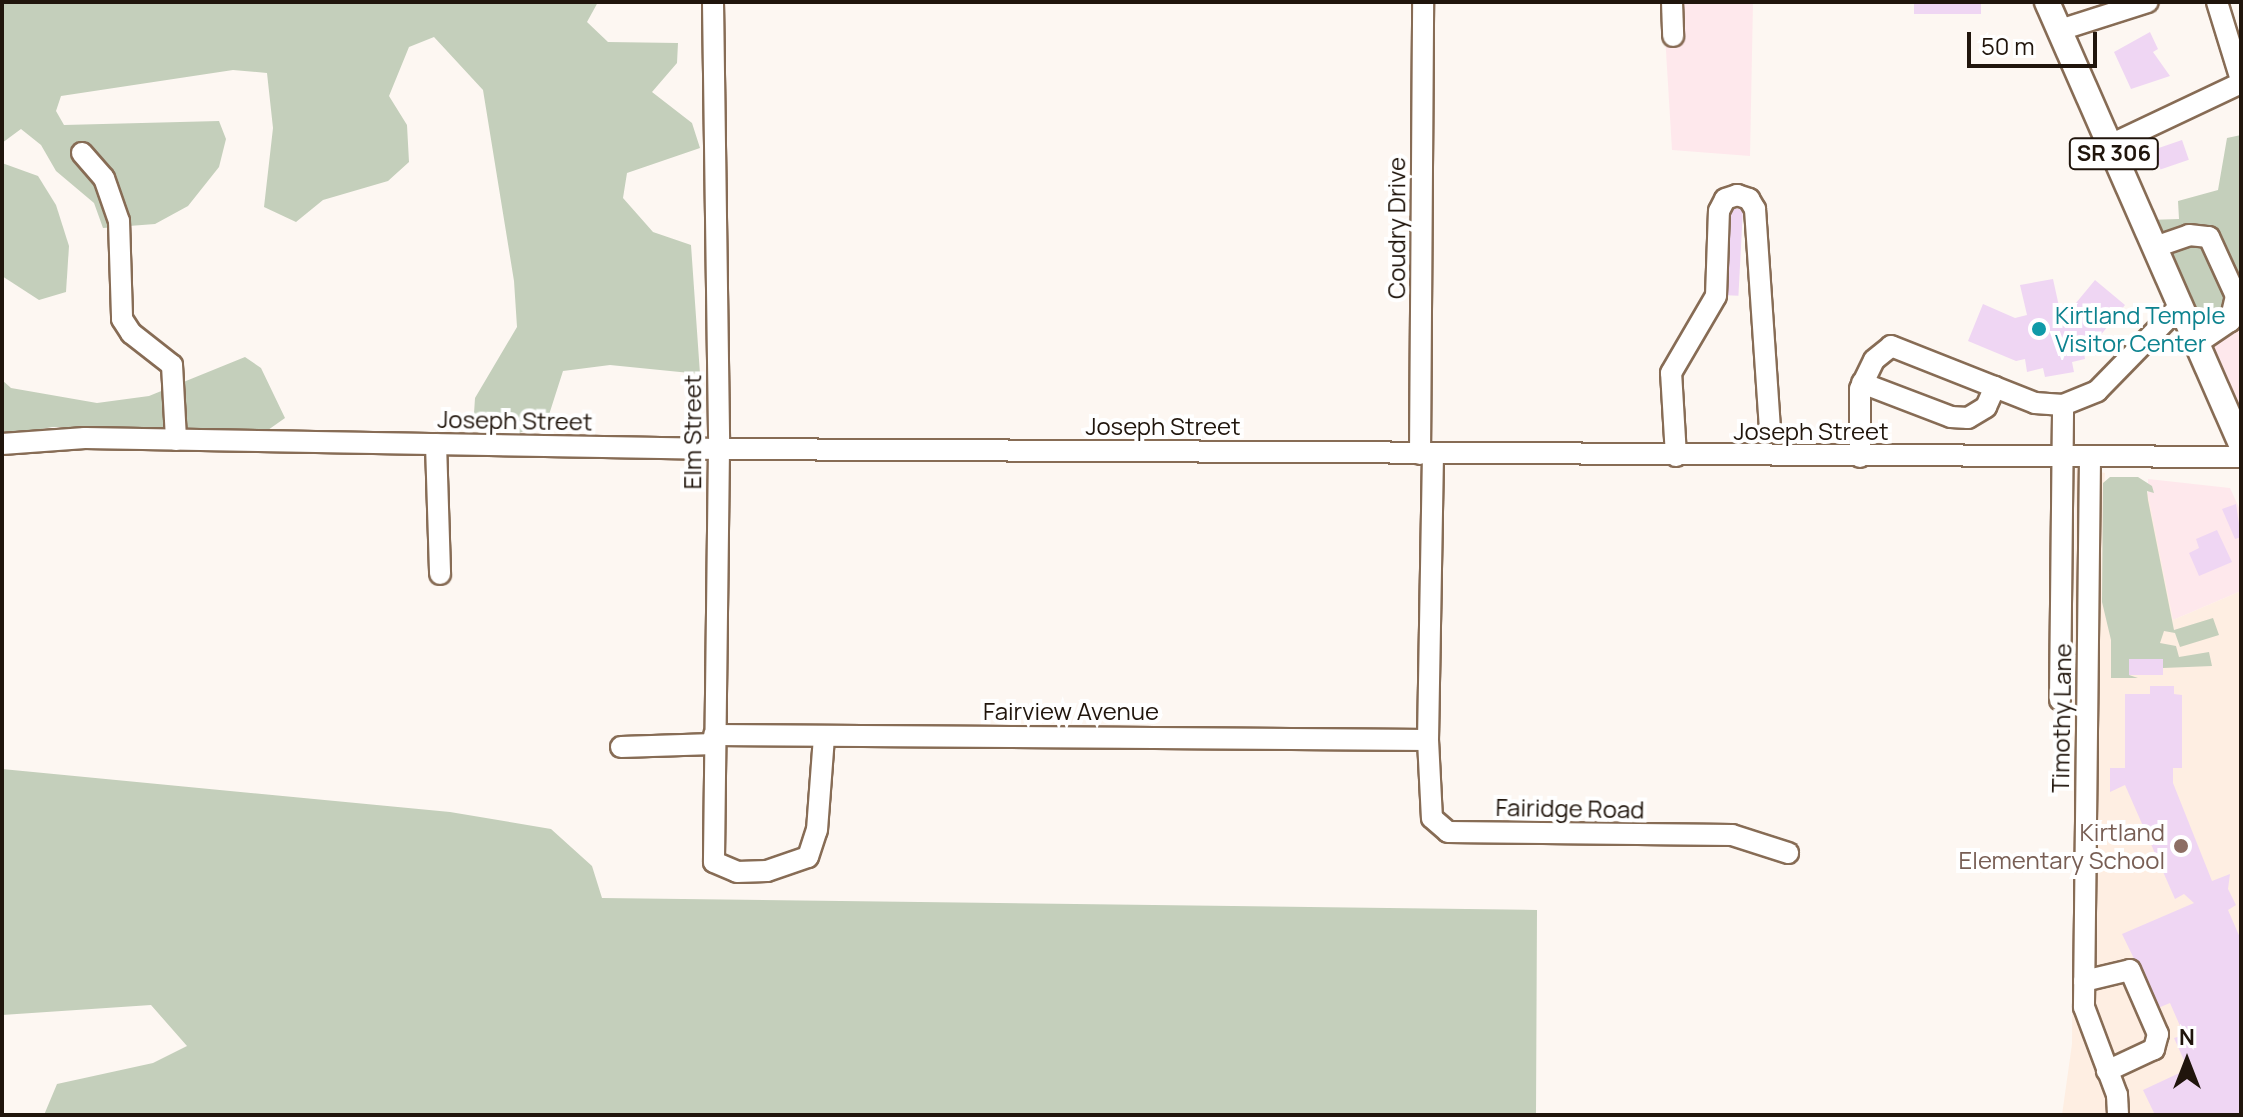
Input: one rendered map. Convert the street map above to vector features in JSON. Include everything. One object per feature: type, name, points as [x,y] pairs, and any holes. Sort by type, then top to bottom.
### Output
[{"type":"main road","name":"SR 306","points":[[2047,2],[2241,443]]},
{"type":"street","name":"Elm Street","points":[[713,2],[719,449],[714,862],[737,872],[767,871],[808,857],[817,830],[824,736]]},
{"type":"street","name":"Coudry Drive","points":[[1423,2],[1428,740]]},
{"type":"street","points":[[1672,2],[1673,36]]},
{"type":"street","points":[[2060,30],[2148,2]]},
{"type":"street","points":[[2110,145],[2241,82],[2217,2]]},
{"type":"street","points":[[82,153],[104,178],[119,221],[122,319],[131,333],[172,365],[176,440]]},
{"type":"street","points":[[1676,456],[1671,373],[1716,296],[1719,211],[1725,199],[1737,195],[1749,199],[1755,209],[1770,428],[1781,437],[1786,457]]},
{"type":"street","points":[[2155,247],[2189,235],[2209,237],[2236,296],[2230,321],[2197,343]]},
{"type":"street","points":[[1860,457],[1861,391],[1874,360],[1891,346],[2035,403],[2063,405],[2097,391],[2149,332],[2181,305]]},
{"type":"street","points":[[1861,391],[1951,417],[1968,418],[1986,407],[1995,387]]},
{"type":"street","points":[[2060,700],[2065,458],[2063,405]]},
{"type":"street","points":[[1758,456],[1758,438],[1770,428]]},
{"type":"street","name":"Joseph Street","points":[[2,444],[85,438],[719,449],[2241,457]]},
{"type":"street","points":[[436,444],[440,574]]},
{"type":"street","name":"Timothy Lane","points":[[2090,458],[2084,981],[2086,1021],[2107,1071],[2118,1115]]},
{"type":"street","name":"Fairview Avenue","points":[[621,747],[714,739],[824,736],[1428,740]]},
{"type":"street","name":"Fairidge Road","points":[[1428,740],[1432,818],[1448,832],[1732,835],[1788,853]]},
{"type":"street","points":[[2084,981],[2130,970],[2158,1034],[2154,1049],[2107,1071]]},
{"type":"shaded area","points":[[1663,2],[1753,2],[1750,156],[1672,150]]},
{"type":"shaded area","points":[[2241,315],[2241,430],[2200,332]]},
{"type":"shaded area","points":[[2076,467],[2105,473],[2104,488],[2147,490],[2173,620],[2241,591],[2241,1115],[2062,1115],[2072,1044]]},
{"type":"shaded area","points":[[2148,479],[2230,488],[2241,512],[2241,591],[2173,620],[2148,500]]},
{"type":"green space","points":[[2,2],[598,2],[587,22],[608,42],[678,43],[677,63],[652,92],[692,123],[700,148],[627,173],[623,198],[653,232],[691,245],[700,374],[610,365],[563,371],[547,421],[517,434],[473,429],[475,398],[517,327],[514,281],[483,90],[434,37],[409,47],[389,96],[407,125],[409,162],[388,181],[323,200],[296,222],[264,207],[273,128],[267,73],[233,70],[61,96],[56,111],[64,125],[219,121],[226,139],[219,167],[188,206],[155,224],[103,228],[94,203],[56,171],[41,145],[21,129],[2,143]]},
{"type":"green space","points":[[2241,135],[2241,315],[2200,332],[2148,220],[2179,219],[2178,201],[2218,190],[2227,138]]},
{"type":"green space","points":[[2,163],[38,176],[56,205],[69,246],[66,292],[39,300],[2,276]]},
{"type":"green space","points":[[245,357],[261,368],[285,418],[268,430],[52,427],[2,437],[2,380],[11,388],[97,403],[149,396]]},
{"type":"green space","points":[[2110,477],[2138,477],[2152,486],[2154,493],[2147,491],[2148,500],[2174,630],[2213,618],[2219,635],[2180,647],[2175,633],[2164,631],[2160,643],[2176,646],[2179,657],[2209,652],[2212,666],[2163,668],[2163,660],[2129,659],[2129,675],[2138,678],[2111,678],[2111,640],[2102,602],[2103,483]]},
{"type":"green space","points":[[2,769],[450,812],[551,829],[592,866],[602,898],[1537,910],[1536,1115],[44,1115],[57,1084],[153,1063],[187,1046],[151,1005],[2,1015]]},
{"type":"building","points":[[1914,2],[1981,2],[1981,14],[1914,14]]},
{"type":"building","points":[[2150,32],[2158,49],[2153,52],[2170,76],[2131,89],[2114,52]]},
{"type":"building","points":[[2182,140],[2189,160],[2160,170],[2154,150]]},
{"type":"building","points":[[1725,208],[1743,209],[1738,296],[1720,295]]},
{"type":"building","name":"Kirtland Temple Visitor Center","points":[[2053,279],[2060,311],[2071,309],[2095,280],[2125,305],[2091,347],[2083,348],[2085,359],[2072,362],[2074,372],[2045,377],[2043,368],[2027,372],[2025,359],[2016,361],[1968,341],[1983,304],[2015,318],[2027,315],[2020,285]]},
{"type":"building","points":[[2236,504],[2241,537],[2235,539],[2222,509]]},
{"type":"building","points":[[2217,530],[2232,562],[2199,576],[2189,553],[2199,548],[2196,539]]},
{"type":"building","points":[[2129,659],[2163,659],[2163,675],[2129,675]]},
{"type":"building","points":[[2150,686],[2174,686],[2174,694],[2182,695],[2182,768],[2173,768],[2173,783],[2212,881],[2230,874],[2228,889],[2236,905],[2228,910],[2241,940],[2241,1115],[2155,1115],[2143,1090],[2188,1069],[2174,1038],[2184,1035],[2170,1003],[2158,1008],[2122,934],[2194,903],[2184,894],[2175,899],[2125,785],[2110,792],[2110,768],[2125,768],[2125,694],[2150,694]]},
{"type":"place","name":"Kirtland Temple Visitor Center","points":[[2039,329]]},
{"type":"place","name":"Kirtland Elementary School","points":[[2181,846]]}]
